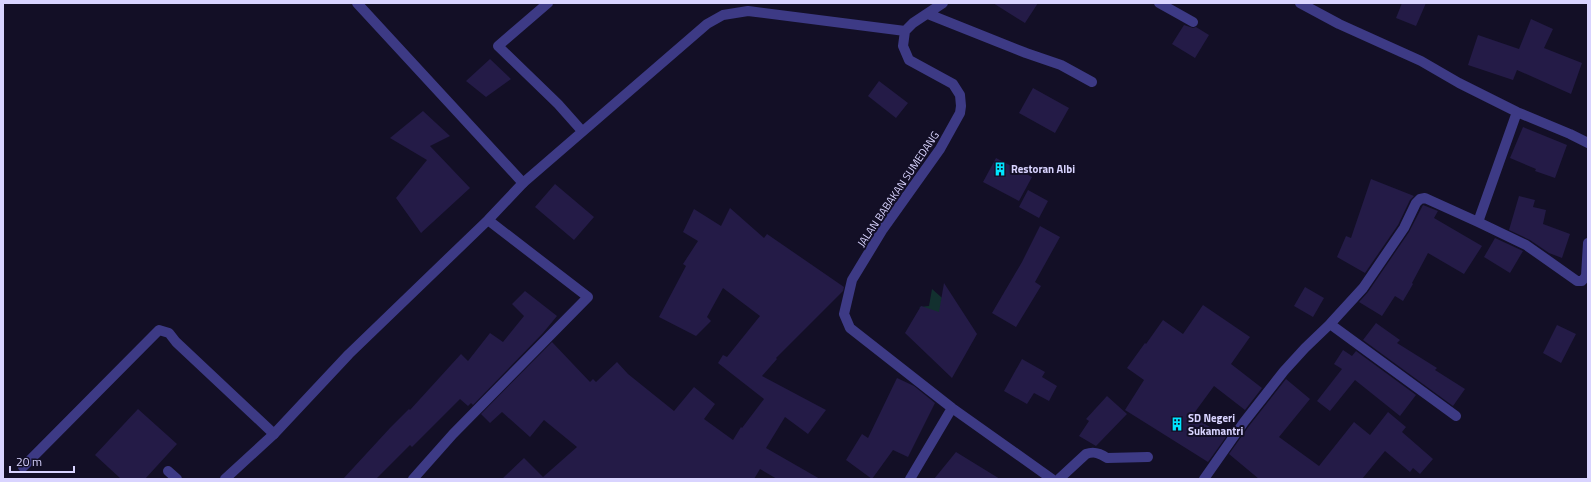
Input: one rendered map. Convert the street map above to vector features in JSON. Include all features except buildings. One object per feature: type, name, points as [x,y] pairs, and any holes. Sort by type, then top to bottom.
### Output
[{"type":"street","points":[[357,3],[523,183]]},
{"type":"street","points":[[548,3],[498,46],[558,104],[582,131]]},
{"type":"street","points":[[225,479],[274,434],[349,354],[488,220],[523,183],[707,24],[723,15],[748,10],[905,31],[913,23],[943,3]]},
{"type":"street","points":[[1159,3],[1193,22]]},
{"type":"street","points":[[1300,3],[1340,24],[1421,61],[1459,83],[1517,112],[1588,143]]},
{"type":"street","points":[[928,14],[1026,53],[1061,65],[1092,82]]},
{"type":"street","name":"JALAN BABAKAN SUMEDANG","points":[[905,31],[903,46],[909,60],[953,84],[960,95],[962,106],[960,113],[940,149],[883,229],[852,280],[844,314],[850,328],[952,408],[1052,479]]},
{"type":"street","points":[[1478,222],[1517,112]]},
{"type":"street","points":[[1204,479],[1244,422],[1284,371],[1363,288],[1404,228],[1416,203],[1420,199],[1425,198],[1526,245],[1577,281],[1582,281],[1586,276],[1588,243]]},
{"type":"street","points":[[413,479],[453,434],[588,297],[488,220]]},
{"type":"street","points":[[1330,324],[1456,416]]},
{"type":"street","points":[[23,467],[159,330],[169,333],[176,342],[274,434]]},
{"type":"street","points":[[910,479],[952,408]]},
{"type":"street","points":[[1059,479],[1086,454],[1091,452],[1102,454],[1107,458],[1148,457]]},
{"type":"street","points":[[168,471],[177,479]]},
{"type":"green space","points":[[932,289],[958,312],[947,327],[919,307],[929,306]]},
{"type":"place","name":"Restoran Albi","points":[[1000,169]]},
{"type":"place","name":"SD Negeri Sukamantri","points":[[1177,424]]}]
